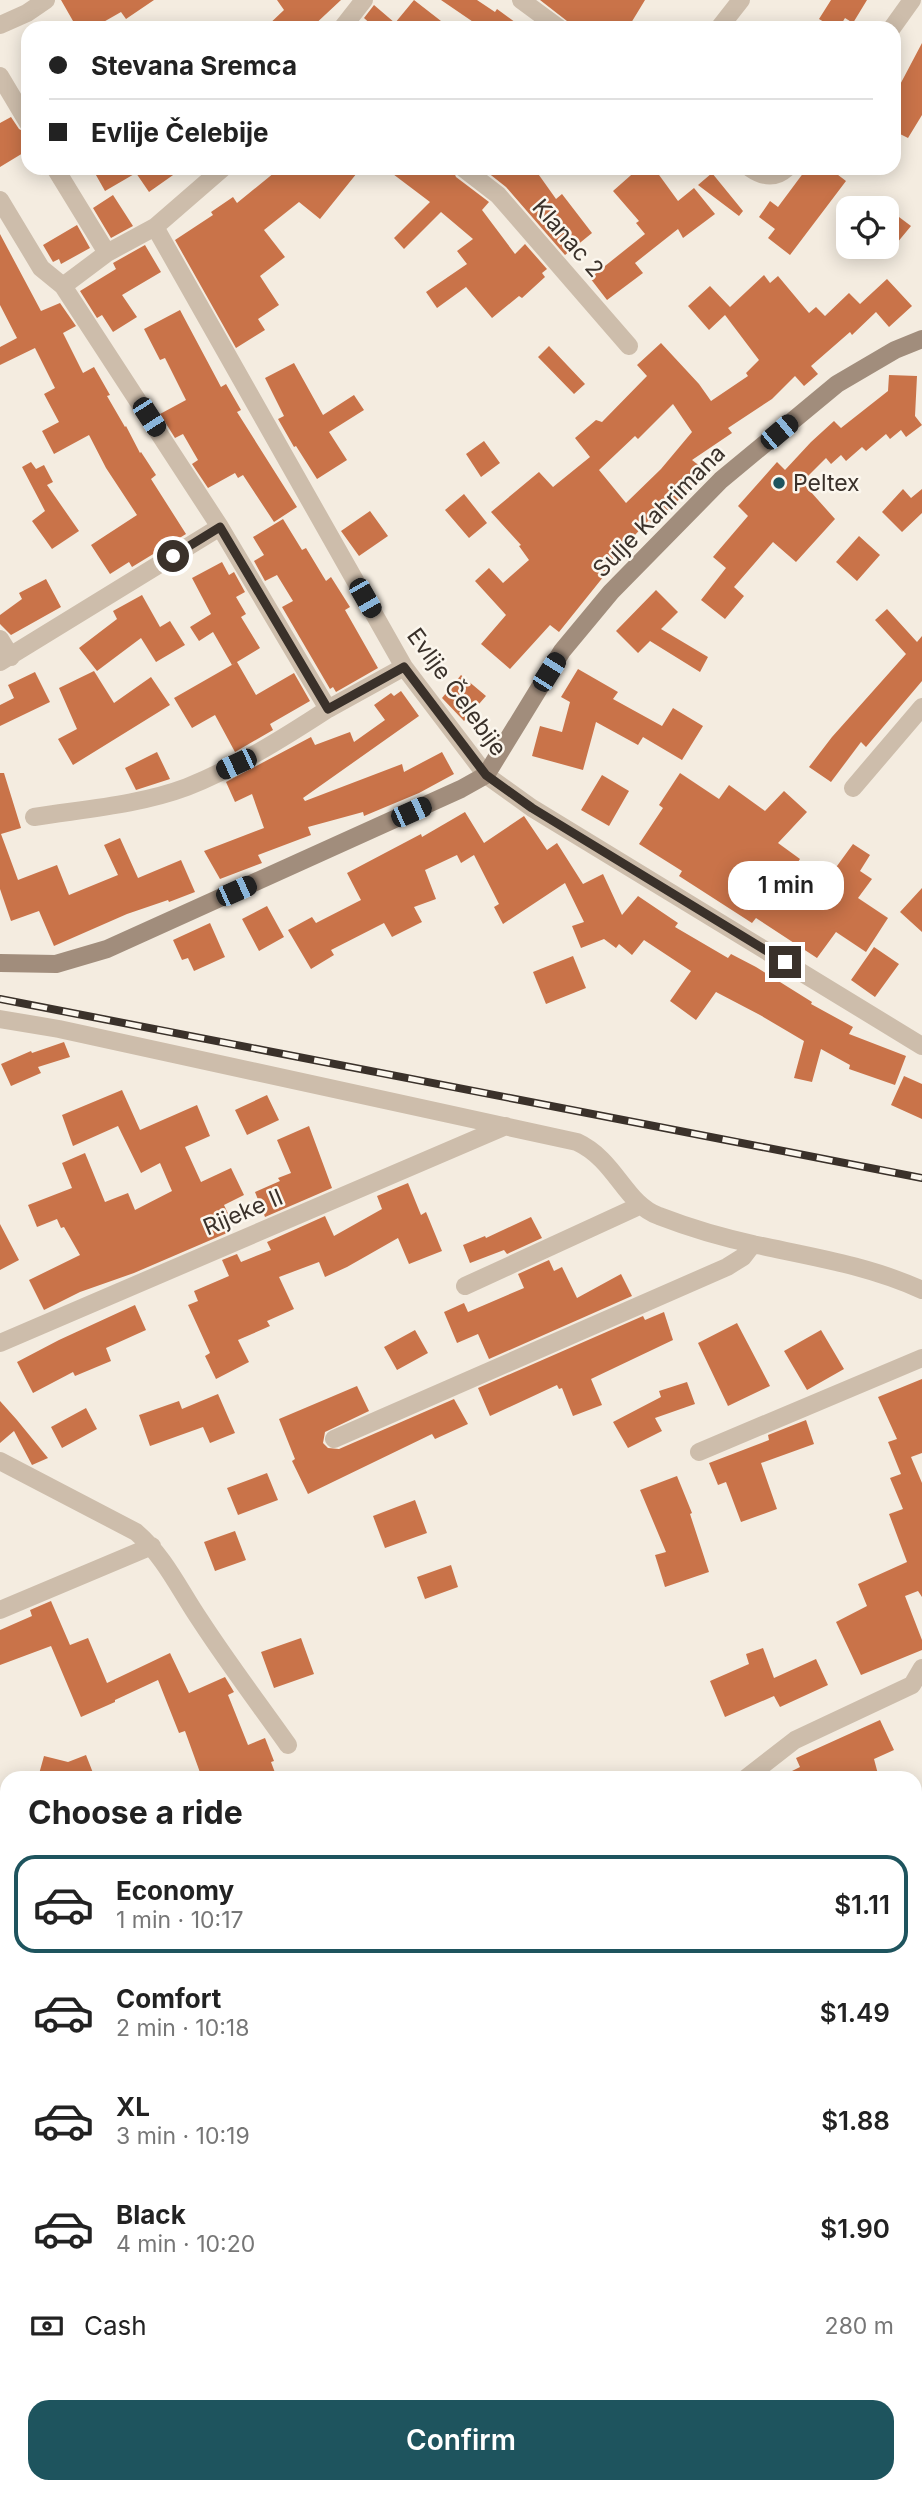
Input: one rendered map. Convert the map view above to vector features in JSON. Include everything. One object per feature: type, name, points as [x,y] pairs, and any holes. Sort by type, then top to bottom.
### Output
[{"type":"street","points":[[0,25],[27,13],[46,0]]},
{"type":"street","points":[[348,21],[364,0]]},
{"type":"street","points":[[521,0],[550,21]]},
{"type":"street","points":[[724,21],[741,0]]},
{"type":"street","points":[[897,21],[912,0]]},
{"type":"street","points":[[0,76],[21,110]]},
{"type":"street","points":[[59,175],[107,253]]},
{"type":"street","points":[[63,286],[107,253],[155,227],[215,175]]},
{"type":"street","name":"Klanac 2","points":[[472,175],[498,195],[629,346]]},
{"type":"street","points":[[0,200],[41,268],[63,286],[220,527],[328,709]]},
{"type":"street","name":"Evlije Čelebije","points":[[155,227],[404,667],[486,775],[532,808],[922,1046]]},
{"type":"street","name":"Sulje Kahrimana","points":[[486,775],[562,651],[611,592],[721,480],[837,384],[895,350],[922,339]]},
{"type":"street","points":[[0,639],[5,659],[220,527]]},
{"type":"street","points":[[34,817],[150,798],[186,787],[260,753],[328,709],[404,667]]},
{"type":"street","points":[[853,788],[922,707]]},
{"type":"street","points":[[0,963],[56,964],[107,949],[461,789],[486,775]]},
{"type":"street","points":[[0,1019],[59,1029],[577,1142],[593,1149],[607,1163],[639,1206],[657,1216],[753,1244],[843,1262],[922,1290]]},
{"type":"street","name":"Rijeke II","points":[[0,1343],[506,1126]]},
{"type":"street","points":[[464,1286],[639,1206]]},
{"type":"street","points":[[334,1439],[727,1267],[743,1257],[753,1244]]},
{"type":"street","points":[[699,1452],[922,1358]]},
{"type":"street","points":[[0,1461],[136,1532],[152,1546],[171,1571],[199,1619],[288,1745]]},
{"type":"street","points":[[0,1610],[152,1546]]},
{"type":"street","points":[[755,1771],[795,1740],[912,1685],[922,1668]]},
{"type":"building","points":[[61,0],[154,0],[126,19],[121,12],[105,21],[73,21]]},
{"type":"building","points":[[277,0],[341,0],[318,21],[272,21],[284,10]]},
{"type":"building","points":[[414,0],[441,21],[397,21]]},
{"type":"building","points":[[441,0],[477,0],[495,12],[497,9],[513,21],[472,21]]},
{"type":"building","points":[[540,0],[645,0],[632,21],[567,21]]},
{"type":"building","points":[[831,0],[867,0],[854,21],[845,18],[843,21],[819,19]]},
{"type":"building","points":[[374,5],[393,21],[367,21],[364,18]]},
{"type":"building","points":[[922,43],[922,115],[908,138],[901,134],[901,83]]},
{"type":"building","points":[[11,117],[21,130],[21,154],[0,167],[0,123]]},
{"type":"building","points":[[96,175],[133,175],[105,191]]},
{"type":"building","points":[[137,175],[173,175],[149,192]]},
{"type":"building","points":[[271,175],[355,175],[320,219],[299,202],[264,230],[285,257],[260,276],[279,305],[258,319],[265,330],[236,348],[175,240],[213,215],[211,212],[233,197],[237,203]]},
{"type":"building","points":[[394,175],[455,175],[489,202],[482,210],[515,254],[525,244],[547,269],[542,273],[545,277],[522,298],[519,296],[492,318],[466,287],[437,308],[426,292],[467,264],[457,251],[473,239],[441,212],[404,249],[394,238],[430,202]]},
{"type":"building","points":[[491,175],[539,175],[556,199],[562,194],[592,233],[565,255],[506,187]]},
{"type":"building","points":[[631,175],[659,175],[678,201],[694,188],[715,214],[683,238],[678,229],[635,263],[643,273],[607,300],[590,278],[645,234],[636,223],[639,221],[613,191]]},
{"type":"building","points":[[710,175],[714,175],[743,211],[739,216],[698,185]]},
{"type":"building","points":[[802,175],[838,175],[846,181],[790,255],[768,238],[775,229],[759,217],[770,201],[778,207]]},
{"type":"building","points":[[113,195],[133,226],[111,238],[93,208]]},
{"type":"building","points":[[899,217],[911,226],[899,240]]},
{"type":"building","points":[[77,225],[90,248],[61,264],[59,259],[53,262],[43,245]]},
{"type":"building","points":[[0,234],[41,311],[60,303],[76,326],[63,333],[83,373],[94,367],[110,395],[107,396],[156,475],[151,479],[186,534],[132,567],[129,562],[110,574],[91,545],[137,515],[106,468],[89,435],[54,454],[42,431],[59,422],[44,394],[55,388],[35,348],[0,365],[0,347],[17,338],[0,305]]},
{"type":"building","points":[[145,245],[161,272],[122,295],[137,317],[113,332],[102,315],[97,318],[80,291],[116,269],[113,263]]},
{"type":"building","points":[[764,275],[770,283],[778,276],[809,313],[816,307],[825,316],[849,293],[860,304],[887,279],[912,306],[889,327],[876,312],[852,335],[850,332],[811,366],[818,374],[804,386],[795,376],[772,399],[728,428],[732,433],[692,460],[705,470],[684,495],[652,524],[649,520],[604,568],[608,571],[559,632],[550,625],[510,669],[481,644],[506,615],[475,581],[489,568],[503,583],[529,560],[519,546],[521,545],[491,512],[539,472],[553,487],[590,457],[575,438],[596,420],[602,422],[647,376],[637,365],[661,343],[711,401],[748,376],[746,373],[759,360],[725,315],[709,330],[688,306],[710,286],[730,307]],"holes":[[[673,404],[692,432],[661,469],[626,503],[599,470],[635,436],[638,439]]]},
{"type":"building","points":[[180,310],[221,387],[226,384],[241,410],[237,412],[297,507],[274,522],[243,475],[238,478],[235,473],[208,488],[192,464],[198,460],[183,434],[175,438],[160,414],[186,400],[165,358],[160,360],[144,329]]},
{"type":"building","points":[[549,346],[585,384],[574,394],[538,357]]},
{"type":"building","points":[[294,363],[323,415],[354,395],[364,410],[329,432],[347,460],[317,479],[278,419],[284,416],[265,378]]},
{"type":"building","points":[[889,375],[917,376],[915,416],[922,425],[906,437],[901,430],[890,439],[886,434],[866,451],[862,447],[846,461],[841,455],[831,464],[826,458],[802,482],[835,519],[796,562],[773,542],[734,587],[744,596],[725,619],[701,600],[726,568],[713,557],[748,516],[738,506],[777,462],[785,470],[834,421],[841,428],[888,391]]},
{"type":"building","points":[[484,441],[500,463],[481,477],[466,454]]},
{"type":"building","points":[[31,462],[36,469],[44,465],[53,482],[47,485],[79,531],[52,549],[32,521],[45,511],[22,467]]},
{"type":"building","points":[[903,489],[911,498],[922,489],[922,513],[902,532],[882,512]]},
{"type":"building","points":[[464,494],[487,523],[469,538],[445,510]]},
{"type":"building","points":[[370,511],[388,536],[359,556],[341,531]]},
{"type":"building","points":[[283,519],[302,550],[306,548],[326,581],[331,577],[350,607],[345,610],[378,668],[336,692],[333,687],[330,689],[282,607],[293,601],[277,575],[265,581],[254,561],[264,555],[253,537]]},
{"type":"building","points":[[859,536],[880,555],[857,581],[836,562]]},
{"type":"building","points":[[222,562],[229,575],[234,572],[245,592],[236,597],[246,614],[241,617],[260,648],[232,665],[213,632],[199,641],[190,627],[211,614],[192,578]]},
{"type":"building","points":[[46,579],[61,607],[11,635],[0,624],[0,615],[22,599],[19,593]]},
{"type":"building","points":[[656,590],[678,612],[661,629],[708,657],[700,672],[650,641],[638,653],[616,631]]},
{"type":"building","points":[[142,595],[160,627],[170,621],[185,645],[156,662],[141,638],[97,671],[79,648],[117,619],[113,611]]},
{"type":"building","points":[[887,609],[917,642],[922,636],[922,681],[866,747],[861,742],[831,782],[809,767],[906,654],[875,620]]},
{"type":"building","points":[[237,662],[256,695],[294,673],[310,701],[270,724],[273,730],[235,752],[215,715],[192,728],[174,698]]},
{"type":"building","points":[[578,669],[618,692],[613,699],[662,726],[673,708],[703,726],[682,760],[643,737],[638,745],[596,722],[583,770],[532,756],[540,726],[562,732],[570,702],[561,697]]},
{"type":"building","points":[[94,671],[114,703],[151,677],[170,705],[73,765],[58,739],[77,729],[59,688]]},
{"type":"building","points":[[35,672],[50,702],[0,726],[0,705],[14,698],[8,685]]},
{"type":"building","points":[[461,675],[486,696],[464,721],[442,698]]},
{"type":"building","points":[[401,691],[419,716],[303,798],[305,801],[402,764],[404,772],[442,752],[454,774],[419,793],[364,816],[363,812],[308,827],[311,835],[258,855],[262,863],[220,879],[204,851],[264,828],[252,794],[235,802],[226,782],[311,737],[315,745],[350,732],[354,742],[385,720],[374,705],[391,693],[394,696]]},
{"type":"building","points":[[157,752],[170,779],[136,790],[125,768]]},
{"type":"building","points":[[0,773],[4,773],[21,828],[1,834],[18,880],[57,865],[69,895],[118,875],[104,845],[120,838],[138,878],[181,860],[195,892],[127,914],[54,946],[39,911],[11,921],[0,889]]},
{"type":"building","points":[[680,773],[719,799],[729,785],[765,811],[784,791],[807,812],[778,843],[800,859],[794,868],[821,888],[853,844],[870,855],[860,871],[872,879],[858,898],[888,918],[866,952],[836,932],[817,958],[756,918],[752,923],[679,876],[682,871],[639,844],[663,808],[659,805]]},
{"type":"building","points":[[602,775],[629,791],[609,826],[581,810]]},
{"type":"building","points":[[465,812],[484,843],[524,816],[547,850],[557,843],[583,884],[603,874],[622,915],[638,896],[678,923],[675,927],[728,958],[731,954],[756,967],[812,1002],[811,1004],[853,1027],[849,1034],[906,1056],[895,1085],[849,1069],[850,1065],[821,1049],[812,1082],[794,1078],[804,1041],[716,992],[696,1020],[670,1001],[691,971],[644,940],[632,955],[619,944],[616,948],[604,939],[581,948],[572,926],[584,922],[565,883],[503,924],[494,907],[499,904],[474,855],[461,863],[457,855],[425,870],[436,899],[414,907],[422,922],[392,937],[384,923],[331,950],[334,955],[311,969],[288,930],[312,917],[316,923],[361,900],[347,873],[421,834],[422,837]]},
{"type":"building","points":[[922,888],[922,932],[900,912]]},
{"type":"building","points":[[267,906],[284,937],[259,951],[242,919]]},
{"type":"building","points":[[210,923],[225,957],[194,971],[188,958],[182,960],[173,940]]},
{"type":"building","points":[[874,947],[899,964],[875,997],[851,980]]},
{"type":"building","points":[[573,956],[586,988],[546,1004],[533,972]]},
{"type":"building","points":[[64,1042],[70,1057],[38,1067],[41,1073],[11,1086],[1,1064],[31,1051],[32,1053]]},
{"type":"building","points":[[904,1076],[922,1084],[922,1119],[891,1105]]},
{"type":"building","points":[[122,1090],[140,1130],[197,1105],[210,1136],[185,1147],[201,1182],[231,1168],[244,1195],[224,1205],[232,1222],[224,1226],[227,1233],[134,1273],[80,1292],[44,1310],[29,1280],[80,1255],[57,1219],[37,1227],[28,1205],[72,1188],[62,1163],[85,1153],[105,1202],[128,1193],[135,1210],[172,1191],[160,1163],[141,1173],[118,1126],[73,1146],[62,1115]]},
{"type":"building","points":[[267,1095],[279,1120],[247,1135],[235,1110]]},
{"type":"building","points":[[309,1126],[332,1188],[265,1217],[255,1192],[291,1173],[277,1140]]},
{"type":"building","points":[[408,1183],[421,1215],[426,1212],[442,1251],[409,1264],[398,1238],[325,1277],[319,1262],[279,1277],[294,1309],[267,1321],[270,1326],[238,1340],[249,1362],[216,1379],[205,1356],[210,1353],[188,1305],[198,1301],[194,1291],[229,1276],[222,1260],[237,1254],[241,1262],[271,1250],[267,1242],[325,1216],[334,1236],[382,1209],[377,1196]]},
{"type":"building","points":[[531,1217],[542,1238],[507,1254],[504,1250],[470,1263],[463,1245],[485,1236],[486,1238]]},
{"type":"building","points":[[0,1224],[19,1260],[0,1270]]},
{"type":"building","points":[[549,1260],[554,1271],[562,1267],[577,1298],[621,1274],[632,1296],[489,1359],[478,1334],[457,1343],[444,1312],[464,1303],[468,1312],[524,1288],[518,1274]]},
{"type":"building","points":[[135,1305],[146,1330],[106,1348],[111,1361],[75,1376],[73,1372],[33,1393],[17,1362]]},
{"type":"building","points":[[664,1312],[673,1340],[591,1379],[602,1405],[573,1416],[562,1388],[559,1389],[557,1385],[490,1416],[478,1388],[643,1316],[645,1320]]},
{"type":"building","points":[[737,1323],[770,1386],[728,1406],[698,1343]]},
{"type":"building","points":[[415,1330],[428,1353],[397,1370],[384,1347]]},
{"type":"building","points":[[821,1330],[844,1369],[807,1390],[784,1351]]},
{"type":"building","points":[[922,1379],[922,1453],[911,1457],[922,1483],[922,1597],[918,1591],[905,1596],[922,1640],[922,1650],[861,1675],[836,1622],[867,1606],[858,1584],[907,1562],[889,1514],[903,1509],[890,1478],[901,1474],[888,1442],[897,1439],[878,1397]]},
{"type":"building","points":[[687,1382],[695,1404],[655,1418],[662,1431],[628,1448],[613,1422],[661,1397],[659,1391]]},
{"type":"building","points":[[357,1386],[369,1411],[325,1432],[323,1443],[328,1448],[339,1449],[454,1399],[468,1424],[435,1439],[432,1434],[308,1494],[292,1461],[295,1459],[279,1419]]},
{"type":"building","points":[[218,1394],[235,1433],[210,1443],[203,1427],[150,1446],[139,1415],[179,1401],[182,1409]]},
{"type":"building","points":[[0,1401],[48,1458],[32,1465],[14,1431],[0,1443]]},
{"type":"building","points":[[86,1408],[97,1429],[62,1448],[51,1427]]},
{"type":"building","points":[[806,1420],[814,1444],[761,1463],[777,1509],[741,1522],[726,1482],[718,1485],[709,1463],[769,1440],[768,1435]]},
{"type":"building","points":[[267,1473],[278,1500],[238,1515],[227,1488]]},
{"type":"building","points":[[677,1476],[692,1513],[690,1514],[709,1572],[665,1587],[655,1555],[666,1552],[640,1490]]},
{"type":"building","points":[[415,1500],[427,1533],[385,1548],[373,1516]]},
{"type":"building","points":[[235,1531],[246,1560],[215,1571],[204,1542]]},
{"type":"building","points":[[451,1565],[458,1587],[425,1599],[417,1577]]},
{"type":"building","points":[[51,1601],[70,1645],[88,1638],[107,1683],[170,1653],[189,1693],[225,1677],[234,1692],[228,1695],[248,1745],[265,1738],[274,1761],[271,1762],[274,1771],[199,1771],[185,1731],[179,1733],[158,1680],[81,1717],[51,1646],[0,1665],[0,1630],[32,1616],[30,1610]]},
{"type":"building","points":[[301,1638],[314,1674],[274,1688],[261,1652]]},
{"type":"building","points":[[763,1648],[774,1678],[816,1659],[828,1685],[780,1707],[774,1696],[725,1717],[710,1681],[749,1664],[746,1654]]},
{"type":"building","points":[[880,1720],[894,1750],[874,1759],[877,1771],[792,1771],[800,1767],[796,1758]]},
{"type":"building","points":[[86,1755],[92,1771],[40,1771],[44,1756],[68,1762]]},
{"type":"railway","points":[[0,999],[922,1178]]},
{"type":"place","name":"Peltex","points":[[779,483]]},
{"type":"route","points":[[173,556],[220,527],[328,709],[404,667],[486,775],[532,808],[785,962]]}]
